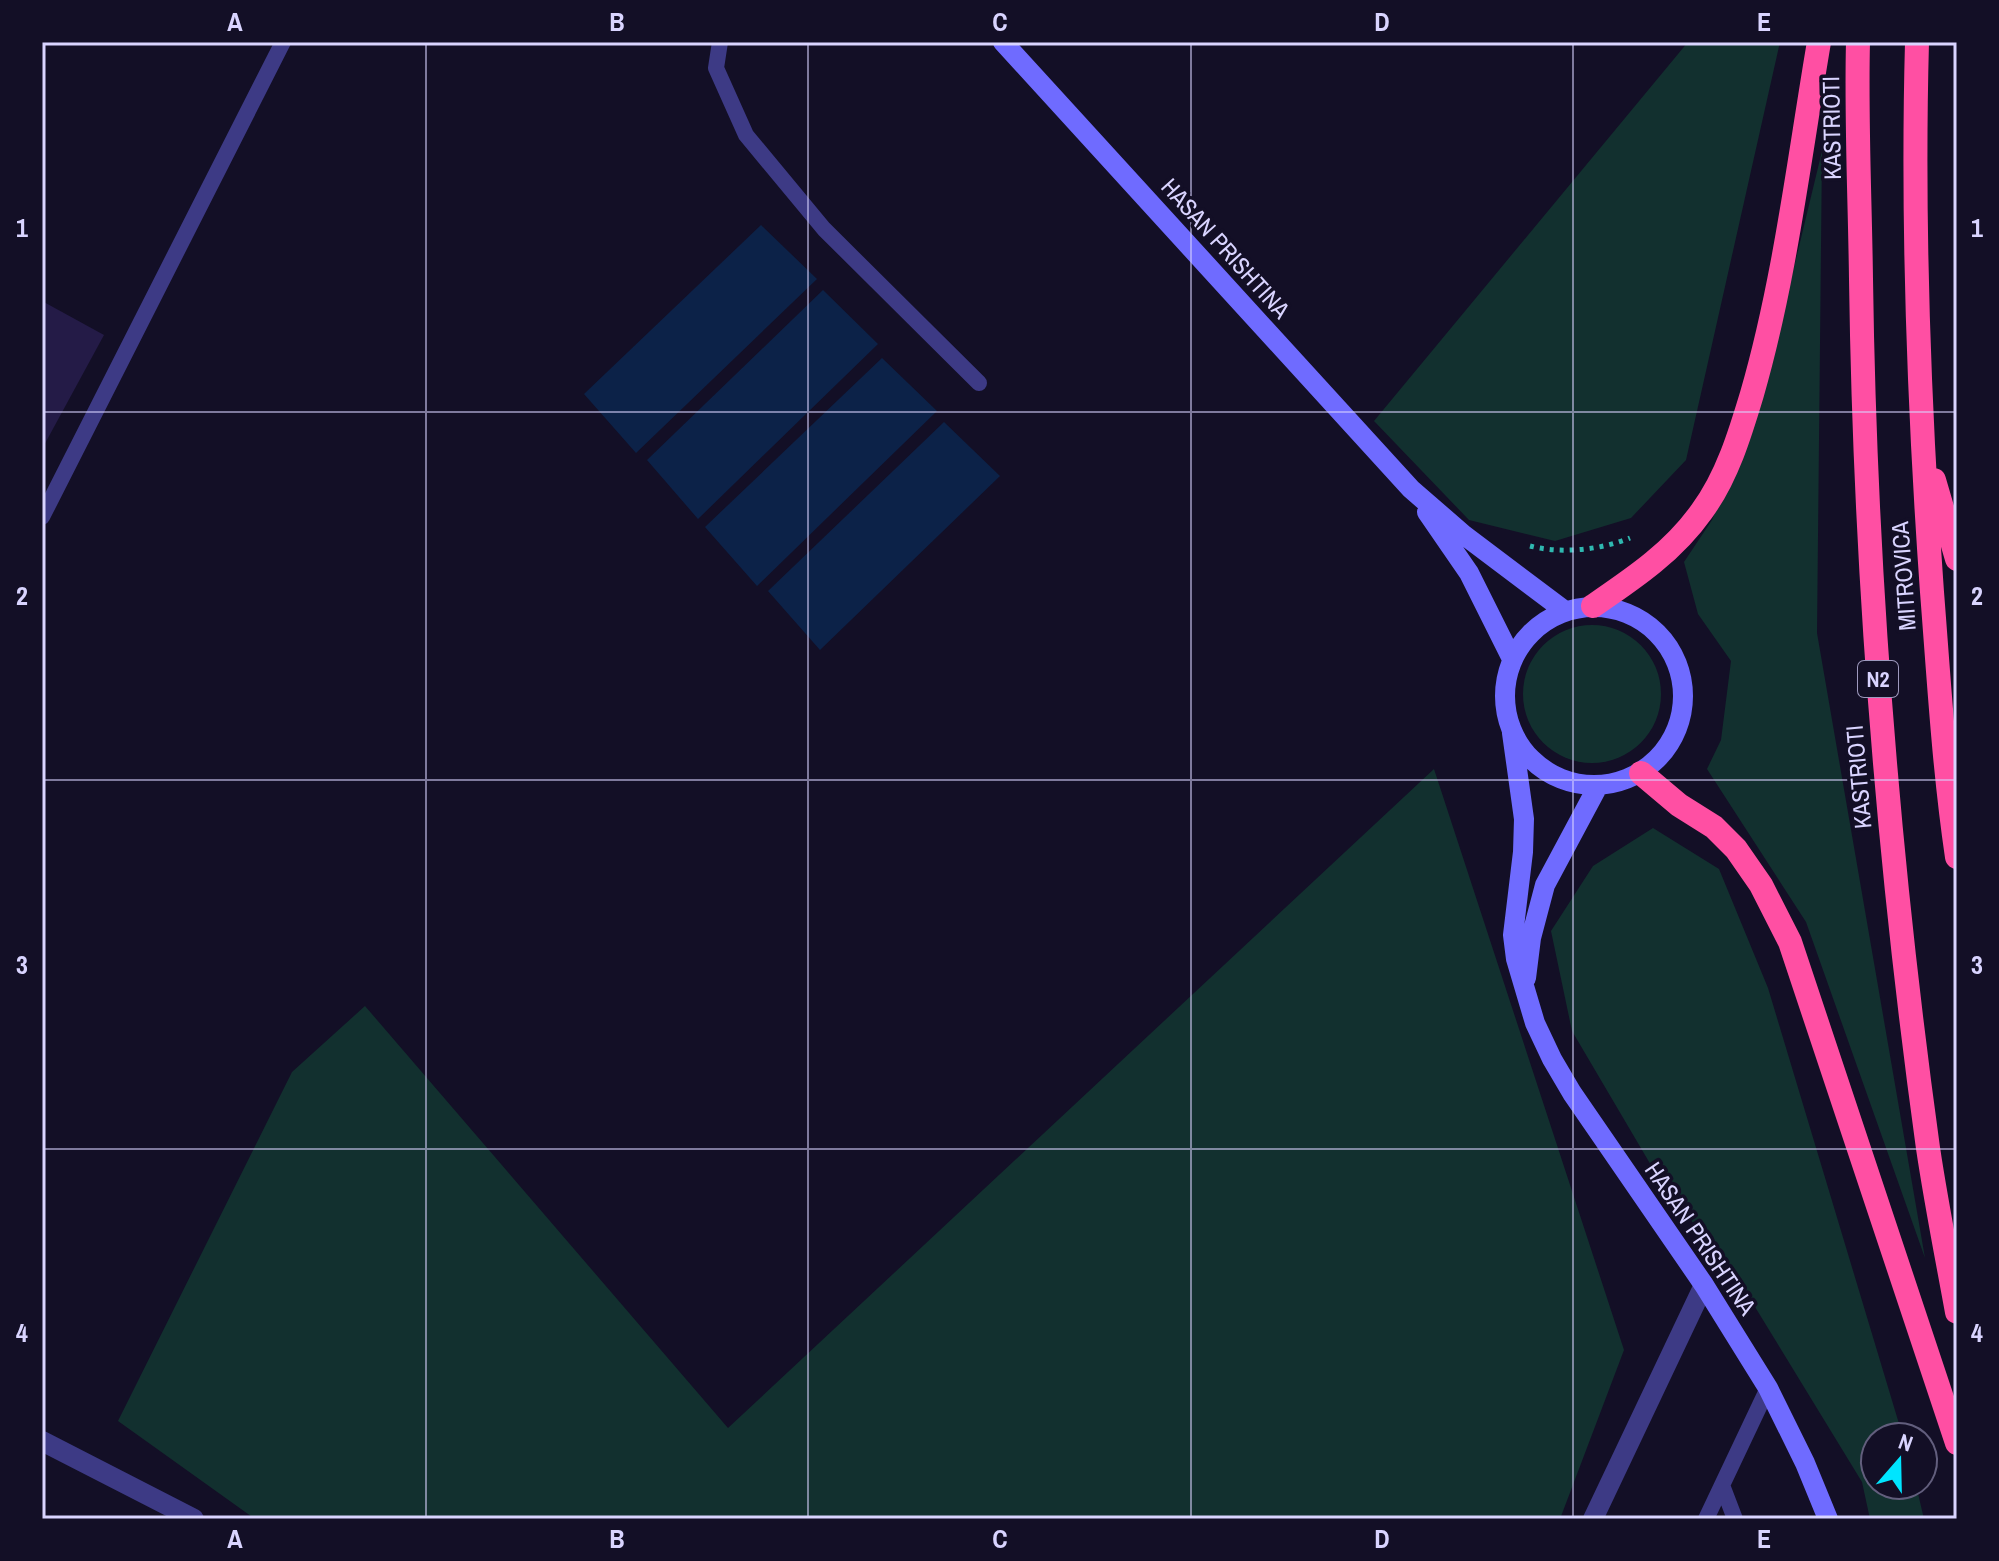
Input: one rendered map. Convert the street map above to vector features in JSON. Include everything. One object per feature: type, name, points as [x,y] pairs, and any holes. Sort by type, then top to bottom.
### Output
[{"type":"highway","points":[[1593,606],[1669,552],[1704,509],[1727,467],[1747,412],[1772,315],[1819,42]]},
{"type":"highway","name":"KASTRIOTI","points":[[1858,42],[1863,437],[1877,665],[1890,827],[1928,1151],[1957,1312]]},
{"type":"highway","points":[[1917,42],[1916,275],[1921,433],[1957,559]]},
{"type":"highway","name":"MITROVICA","points":[[1921,433],[1946,785],[1957,857]]},
{"type":"highway","points":[[1641,773],[1679,805],[1714,827],[1736,849],[1761,885],[1790,942],[1957,1443]]},
{"type":"main road","name":"HASAN PRISHTINA","points":[[1003,42],[1411,489],[1464,535],[1565,611]]},
{"type":"main road","name":"HASAN PRISHTINA","points":[[1411,489],[1469,573],[1512,659]]},
{"type":"main road","points":[[1593,606],[1619,610],[1642,621],[1662,638],[1676,660],[1684,684],[1683,710],[1676,735],[1661,756],[1641,773],[1620,782],[1598,786],[1572,783],[1547,773],[1527,755],[1512,733],[1505,709],[1505,684],[1512,659],[1525,639],[1543,622],[1565,611],[1593,606]]},
{"type":"main road","name":"HASAN PRISHTINA","points":[[1512,733],[1524,819],[1513,935],[1524,989],[1546,1047],[1572,1093],[1704,1285],[1768,1388],[1805,1463],[1828,1519]]},
{"type":"main road","name":"HASAN PRISHTINA","points":[[1524,989],[1531,938],[1545,885],[1598,786]]},
{"type":"street","points":[[1593,1519],[1704,1285]]},
{"type":"street","points":[[42,1441],[194,1519]]},
{"type":"lane","points":[[42,517],[283,42]]},
{"type":"lane","points":[[720,42],[716,68],[746,135],[824,229],[979,383]]},
{"type":"lane","points":[[1706,1519],[1768,1388]]},
{"type":"lane","points":[[1722,1485],[1735,1519]]},
{"type":"path","points":[[1522,544],[1548,551],[1593,548],[1639,534]]},
{"type":"green space","points":[[1688,42],[1780,42],[1686,460],[1631,518],[1555,541],[1469,520],[1374,421]]},
{"type":"green space","points":[[1822,151],[1817,633],[1925,1258],[1806,922],[1707,769],[1721,740],[1731,661],[1698,614],[1684,562],[1712,520],[1764,392]]},
{"type":"green space","points":[[1592,625],[1618,630],[1641,645],[1656,668],[1661,694],[1656,720],[1641,743],[1618,758],[1592,763],[1566,758],[1543,743],[1528,720],[1523,694],[1528,668],[1543,645],[1566,630]]},
{"type":"green space","points":[[1434,769],[1624,1350],[1560,1519],[255,1519],[118,1421],[292,1072],[365,1006],[728,1428]]},
{"type":"green space","points":[[1653,828],[1719,869],[1768,988],[1898,1421],[1859,1421],[1859,1477],[1752,1302],[1655,1172],[1572,1031],[1551,931],[1593,866]]},
{"type":"green space","points":[[1866,1501],[1920,1501],[1924,1519],[1870,1519]]},
{"type":"water","points":[[761,225],[817,279],[636,453],[584,394]]},
{"type":"water","points":[[823,290],[878,344],[698,519],[647,460]]},
{"type":"water","points":[[882,358],[937,411],[757,586],[705,527]]},
{"type":"water","points":[[944,422],[1000,476],[820,650],[768,591]]},
{"type":"building","points":[[42,301],[104,335],[42,449]]}]
